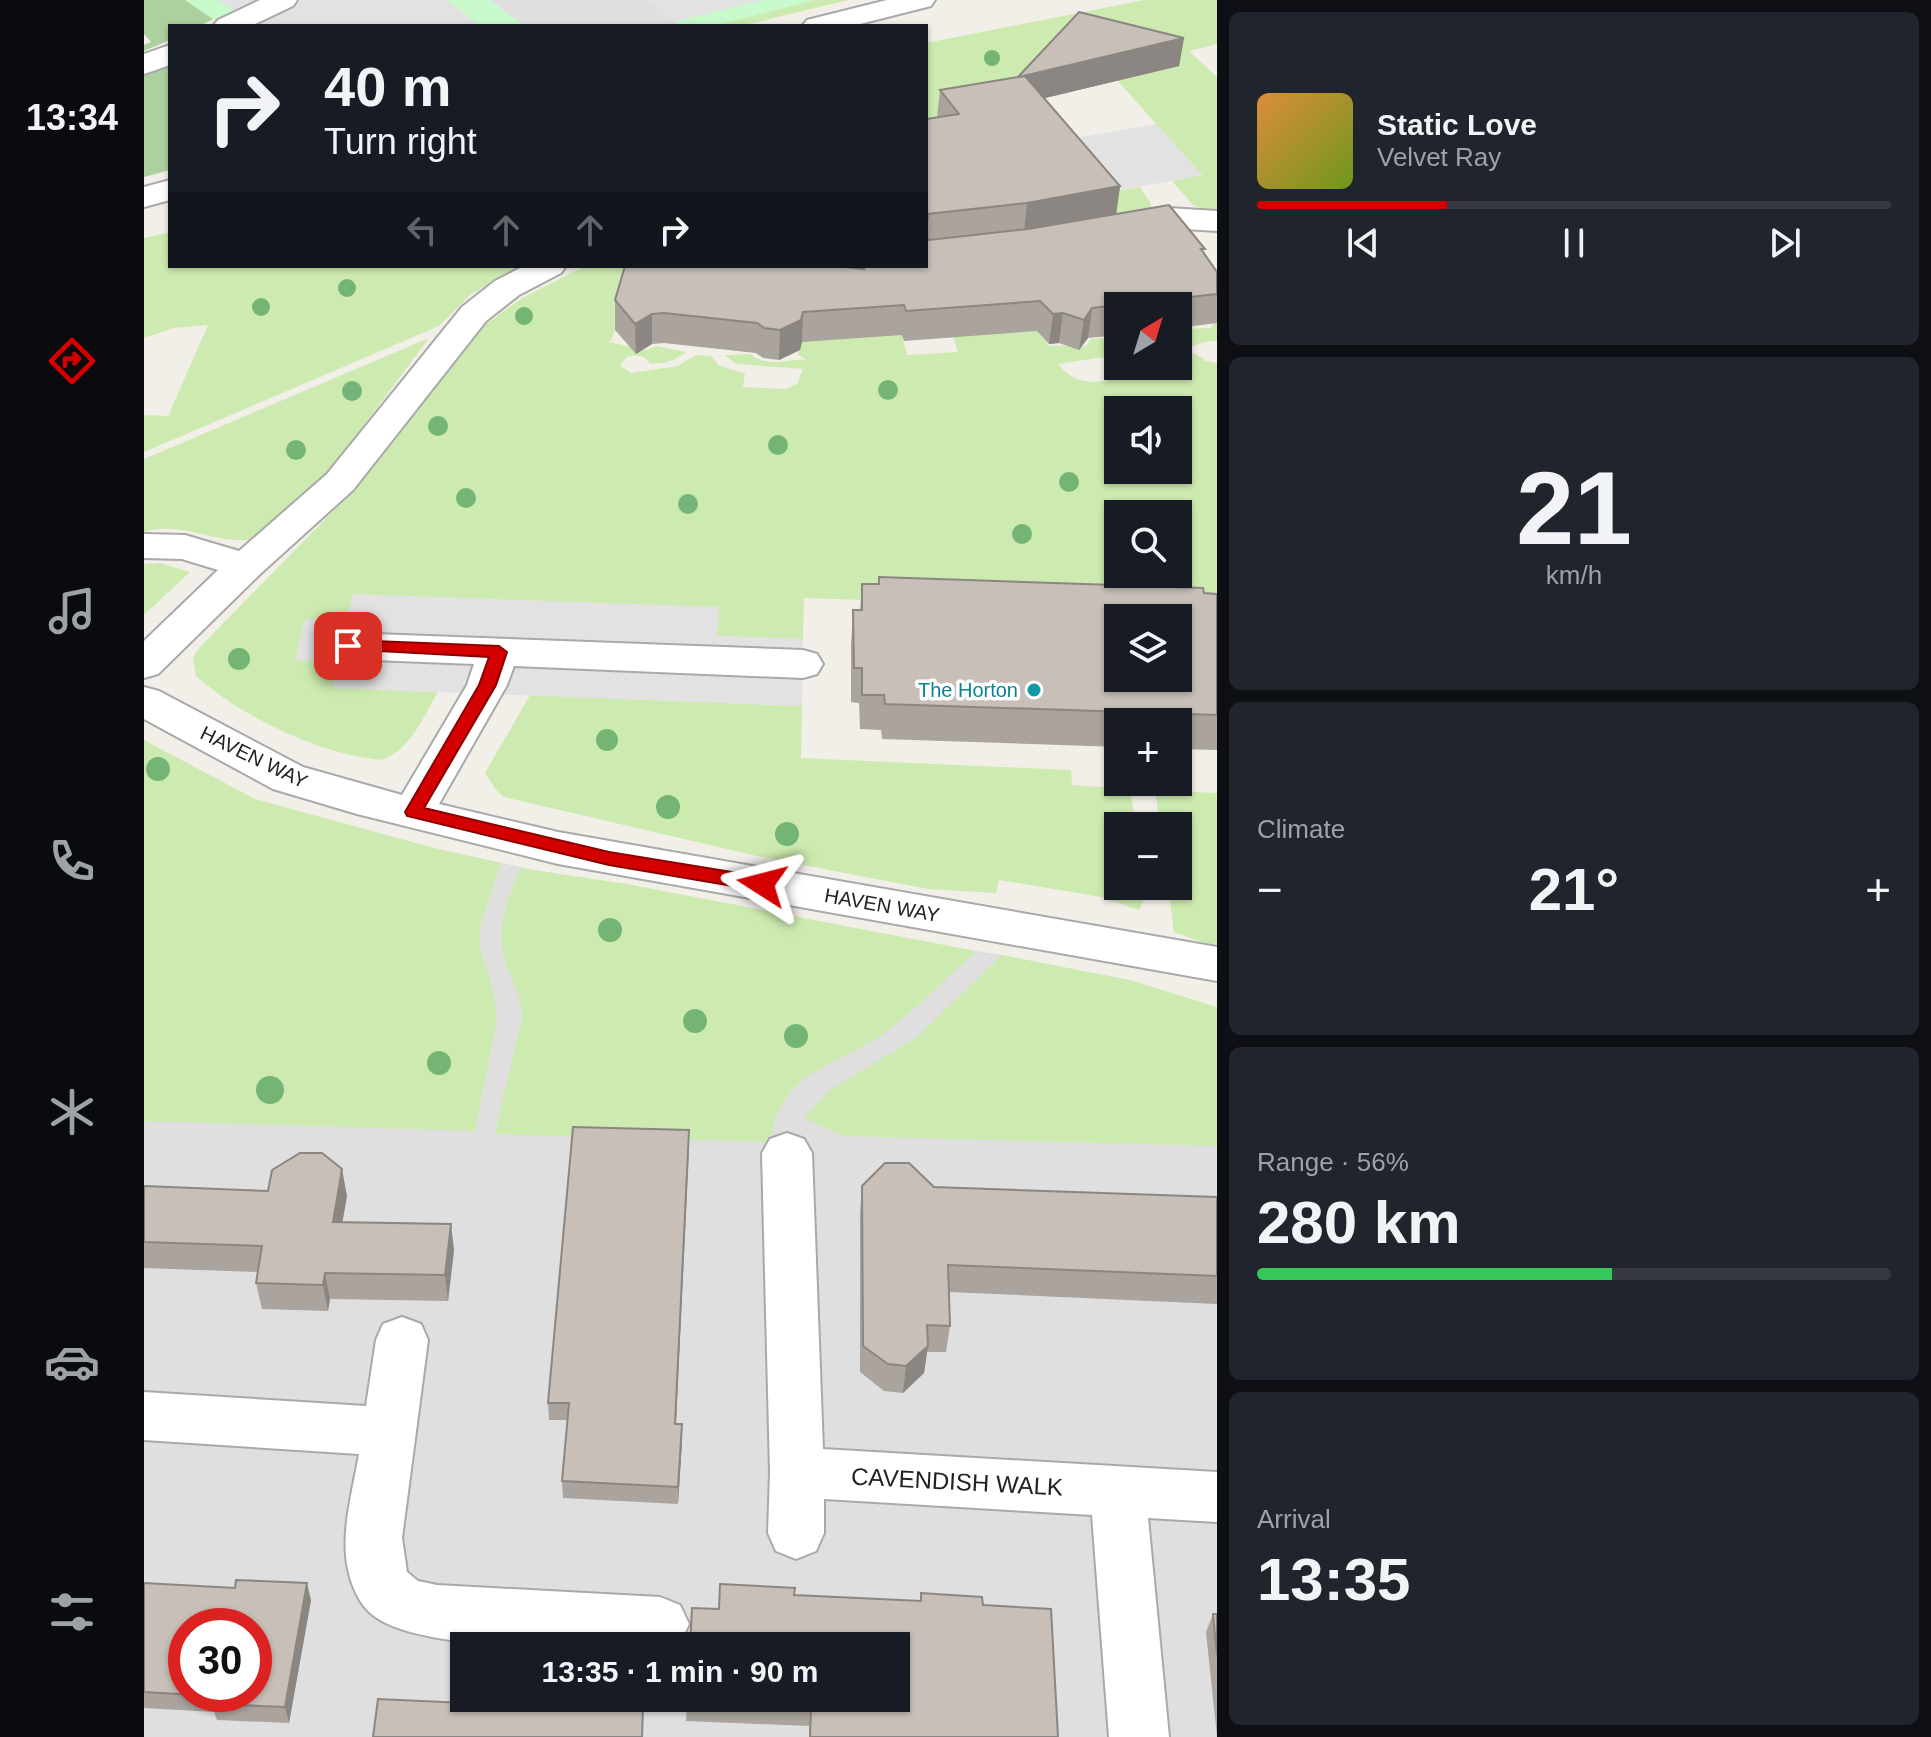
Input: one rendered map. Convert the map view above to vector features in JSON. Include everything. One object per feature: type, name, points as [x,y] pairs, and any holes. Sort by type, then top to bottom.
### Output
[{"type":"street","points":[[232,24],[283,0]]},
{"type":"street","points":[[825,24],[921,0]]},
{"type":"street","points":[[144,65],[168,55]]},
{"type":"street","points":[[144,197],[168,191]]},
{"type":"street","points":[[1087,233],[1169,218],[1217,221]]},
{"type":"street","points":[[144,664],[245,566],[340,482],[474,314],[507,288],[545,268]]},
{"type":"street","points":[[144,546],[185,547],[245,566]]},
{"type":"street","points":[[348,646],[803,664]]},
{"type":"street","points":[[413,812],[487,685],[499,652]]},
{"type":"street","name":"HAVEN WAY","points":[[144,701],[288,778],[413,812],[609,859],[1217,964]]},
{"type":"street","points":[[787,1153],[797,1472],[796,1533]]},
{"type":"street","points":[[402,1340],[387,1432],[374,1561],[382,1585],[398,1601],[417,1610],[660,1624]]},
{"type":"street","points":[[144,1416],[387,1432]]},
{"type":"street","name":"CAVENDISH WALK","points":[[797,1472],[1217,1497]]},
{"type":"street","points":[[1118,1491],[1139,1737]]},
{"type":"shaded area","points":[[217,0],[447,0],[478,24],[254,24]]},
{"type":"shaded area","points":[[489,0],[648,0],[679,24],[522,24]]},
{"type":"shaded area","points":[[648,0],[764,0],[676,21]]},
{"type":"shaded area","points":[[1156,124],[1203,175],[1104,193],[1060,141]]},
{"type":"shaded area","points":[[353,594],[719,607],[717,636],[803,639],[802,706],[333,688],[339,662],[295,660],[305,619],[346,621]]},
{"type":"shaded area","points":[[144,764],[280,807],[434,848],[717,910],[1002,955],[1217,1021],[1217,1737],[144,1737]]},
{"type":"green space","points":[[144,0],[217,0],[232,10],[203,24],[168,24],[168,41],[144,51],[144,45],[151,42],[144,34]]},
{"type":"green space","points":[[185,0],[489,0],[522,24],[220,24]]},
{"type":"green space","points":[[648,0],[815,0],[722,24],[679,24]]},
{"type":"green space","points":[[764,0],[848,0],[749,24],[688,24]]},
{"type":"green space","points":[[1144,0],[1217,0],[1217,44],[1189,51],[1217,77],[1217,213],[1194,206],[1172,181],[1202,175],[1108,70],[1031,95],[928,120],[928,43]]},
{"type":"green space","points":[[168,67],[168,171],[144,177],[144,76]]},
{"type":"green space","points":[[1140,187],[1151,204],[1150,210],[1042,229],[1105,193]]},
{"type":"green space","points":[[168,232],[168,268],[517,268],[470,295],[439,326],[144,452],[144,415],[168,416],[208,325],[174,328],[144,338],[144,238]]},
{"type":"green space","points":[[581,268],[634,268],[612,339],[608,342],[646,350],[656,346],[686,352],[670,361],[650,364],[643,357],[627,357],[620,365],[631,373],[678,366],[696,355],[712,356],[718,365],[745,374],[743,387],[785,389],[797,384],[803,369],[737,364],[724,355],[751,354],[771,362],[807,360],[798,355],[807,314],[902,335],[907,355],[958,352],[951,332],[1024,303],[1049,346],[1086,346],[1091,339],[1104,340],[1104,357],[1058,364],[1081,380],[1192,380],[1192,354],[1217,363],[1217,611],[1192,610],[1192,604],[1104,604],[1104,607],[804,598],[803,639],[717,636],[719,607],[339,662],[334,688],[438,692],[408,742],[400,750],[380,760],[307,742],[258,719],[196,676],[193,657],[344,500],[478,330],[522,298]]},
{"type":"green space","points":[[1217,323],[1217,341],[1192,346],[1192,329],[1211,328]]},
{"type":"green space","points":[[429,338],[335,464],[255,539],[227,539],[172,529],[144,532],[144,459]]},
{"type":"green space","points":[[160,563],[190,572],[144,615],[144,564]]},
{"type":"green space","points":[[530,695],[802,706],[801,758],[1071,770],[1072,785],[1104,787],[1104,796],[1131,796],[1134,812],[1104,812],[1104,898],[999,880],[996,893],[928,889],[757,856],[504,797],[485,773]]},
{"type":"green space","points":[[144,740],[255,799],[501,863],[480,927],[480,948],[494,995],[497,1019],[475,1131],[144,1121]]},
{"type":"green space","points":[[1192,792],[1217,793],[1217,948],[1174,932],[1170,900],[1192,900],[1192,812],[1158,812],[1156,796],[1192,796]]},
{"type":"green space","points":[[520,868],[627,884],[976,951],[894,1026],[801,1082],[787,1097],[777,1117],[771,1142],[495,1134],[522,1017],[518,994],[504,958],[501,935],[504,912]]},
{"type":"green space","points":[[1110,900],[1143,900],[1139,910]]},
{"type":"green space","points":[[1002,955],[1130,980],[1217,1007],[1217,1146],[842,1136],[804,1118],[831,1089],[916,1038]]},
{"type":"building","points":[[1079,12],[1184,38],[1019,77],[1025,76],[1120,186],[1027,203],[928,214],[928,119],[959,114],[940,90],[1018,77]]},
{"type":"building","points":[[1169,205],[1205,249],[1201,249],[1217,272],[1217,294],[1192,297],[1192,292],[1104,292],[1104,307],[1092,308],[1084,320],[1063,313],[1053,314],[1040,301],[906,311],[904,305],[803,312],[801,320],[780,330],[764,328],[757,323],[664,313],[652,314],[635,324],[615,300],[624,268],[928,268],[929,240],[1028,229]]},
{"type":"building","name":"The Horton","points":[[879,577],[1104,585],[1104,588],[1203,588],[1204,593],[1217,594],[1217,715],[1192,714],[1192,708],[1104,708],[1104,711],[885,704],[884,695],[862,695],[862,668],[854,668],[853,610],[862,610],[862,584],[879,584]]},
{"type":"building","points":[[573,1127],[689,1130],[675,1424],[682,1424],[678,1487],[562,1481],[569,1403],[548,1403]]},
{"type":"building","points":[[300,1153],[322,1153],[342,1169],[333,1222],[451,1224],[445,1275],[325,1273],[323,1285],[256,1283],[262,1246],[144,1242],[144,1186],[268,1191],[272,1170]]},
{"type":"building","points":[[885,1163],[909,1163],[934,1187],[1217,1197],[1217,1276],[948,1265],[950,1326],[927,1325],[928,1346],[906,1366],[888,1364],[863,1346],[862,1186]]},
{"type":"building","points":[[236,1580],[307,1583],[285,1707],[272,1706],[272,1608],[168,1608],[168,1693],[144,1692],[144,1583],[235,1588]]},
{"type":"building","points":[[720,1584],[795,1588],[794,1595],[921,1601],[921,1593],[982,1597],[983,1605],[1051,1609],[1058,1737],[810,1737],[811,1712],[910,1712],[910,1632],[691,1632],[692,1608],[719,1609]]},
{"type":"building","points":[[1213,1614],[1217,1614],[1217,1655]]},
{"type":"building","points":[[378,1699],[450,1702],[450,1712],[643,1712],[642,1737],[373,1737]]},
{"type":"place","name":"The Horton","points":[[1034,690]]},
{"type":"route","points":[[348,646],[499,652],[487,685],[413,812],[609,859],[762,884]]}]
